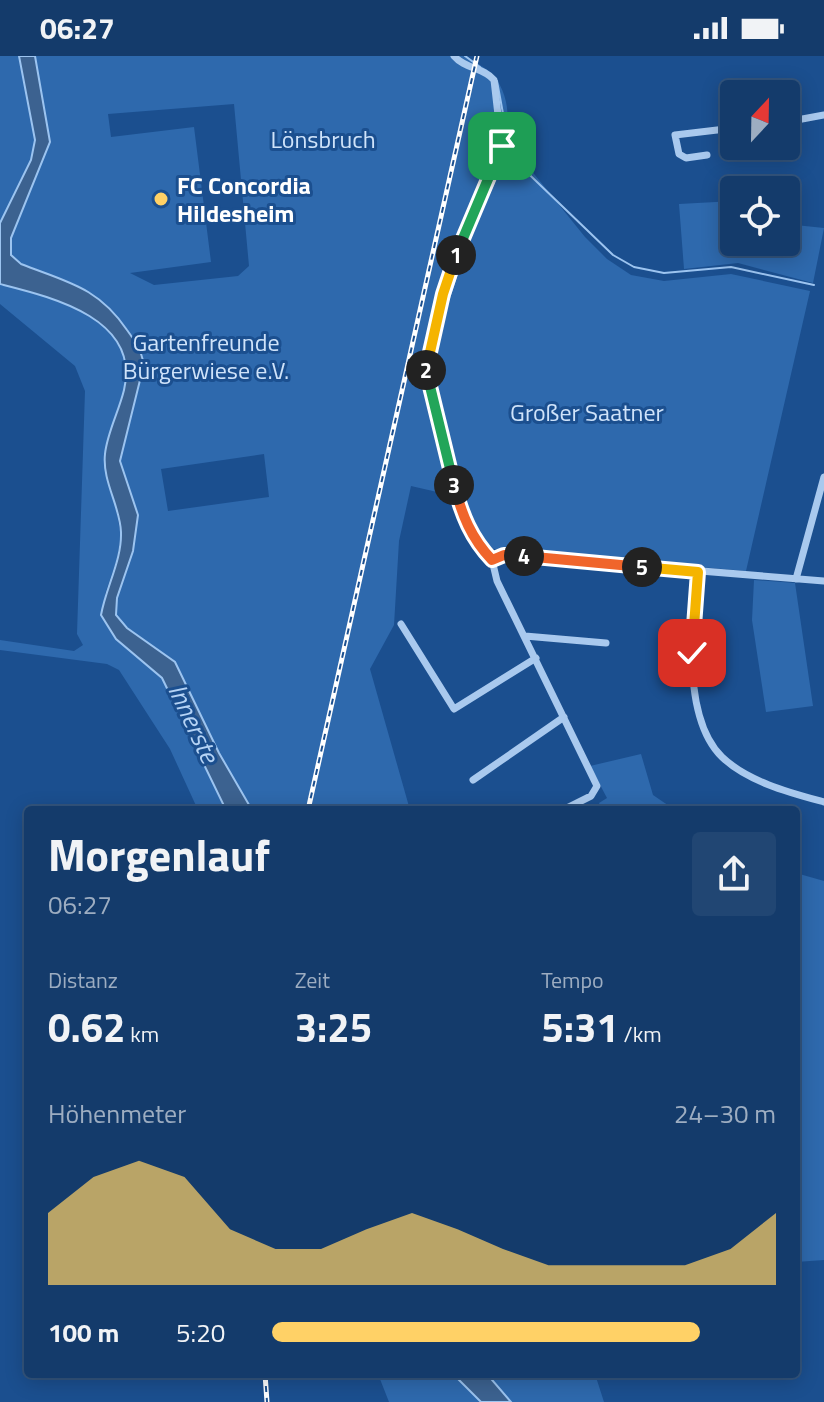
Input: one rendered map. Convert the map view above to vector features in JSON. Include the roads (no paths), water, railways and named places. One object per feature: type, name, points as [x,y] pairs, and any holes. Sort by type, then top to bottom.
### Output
[{"type":"street","points":[[454,56],[462,65],[485,72],[494,80],[502,150],[467,226],[443,294],[426,364],[463,518],[478,545],[492,560]]},
{"type":"street","points":[[800,119],[824,115]]},
{"type":"street","points":[[707,155],[686,158],[679,154],[675,135],[720,130]]},
{"type":"street","points":[[796,579],[824,477]]},
{"type":"street","points":[[492,560],[504,555],[824,581]]},
{"type":"street","points":[[492,560],[491,568],[597,786],[591,796],[571,806]]},
{"type":"street","points":[[698,572],[692,653],[696,690],[710,742],[732,766],[748,775],[824,802]]},
{"type":"street","points":[[401,624],[454,709],[536,658]]},
{"type":"street","points":[[525,636],[606,643]]},
{"type":"street","points":[[473,780],[564,717]]},
{"type":"water","name":"Innerste","points":[[19,56],[35,56],[50,142],[11,238],[11,255],[21,264],[67,281],[105,304],[133,338],[144,364],[120,461],[138,515],[133,551],[117,598],[116,615],[127,628],[175,662],[219,753],[250,806],[224,806],[162,678],[116,639],[101,615],[121,542],[120,522],[106,474],[105,454],[124,390],[126,365],[119,345],[106,328],[88,315],[66,304],[0,284],[0,223],[31,160],[35,140]]},
{"type":"water","points":[[457,1378],[490,1378],[511,1402],[481,1402]]},
{"type":"waterway","points":[[465,56],[480,67]]},
{"type":"waterway","points":[[497,81],[511,157],[613,255],[634,267],[664,273],[731,267],[814,285]]},
{"type":"waterway","points":[[433,347],[472,228],[501,168]]},
{"type":"waterway","points":[[431,355],[441,411]]},
{"type":"railway","points":[[309,806],[477,56]]},
{"type":"railway","points":[[265,1378],[267,1402]]},
{"type":"place","name":"FC Concordia Hildesheim","points":[[161,199]]},
{"type":"park label","name":"Lönsbruch","points":[[323,139]]},
{"type":"park label","name":"Gartenfreunde Bürgerwiese e.V.","points":[[206,356]]},
{"type":"park label","name":"Großer Saatner","points":[[587,412]]}]
